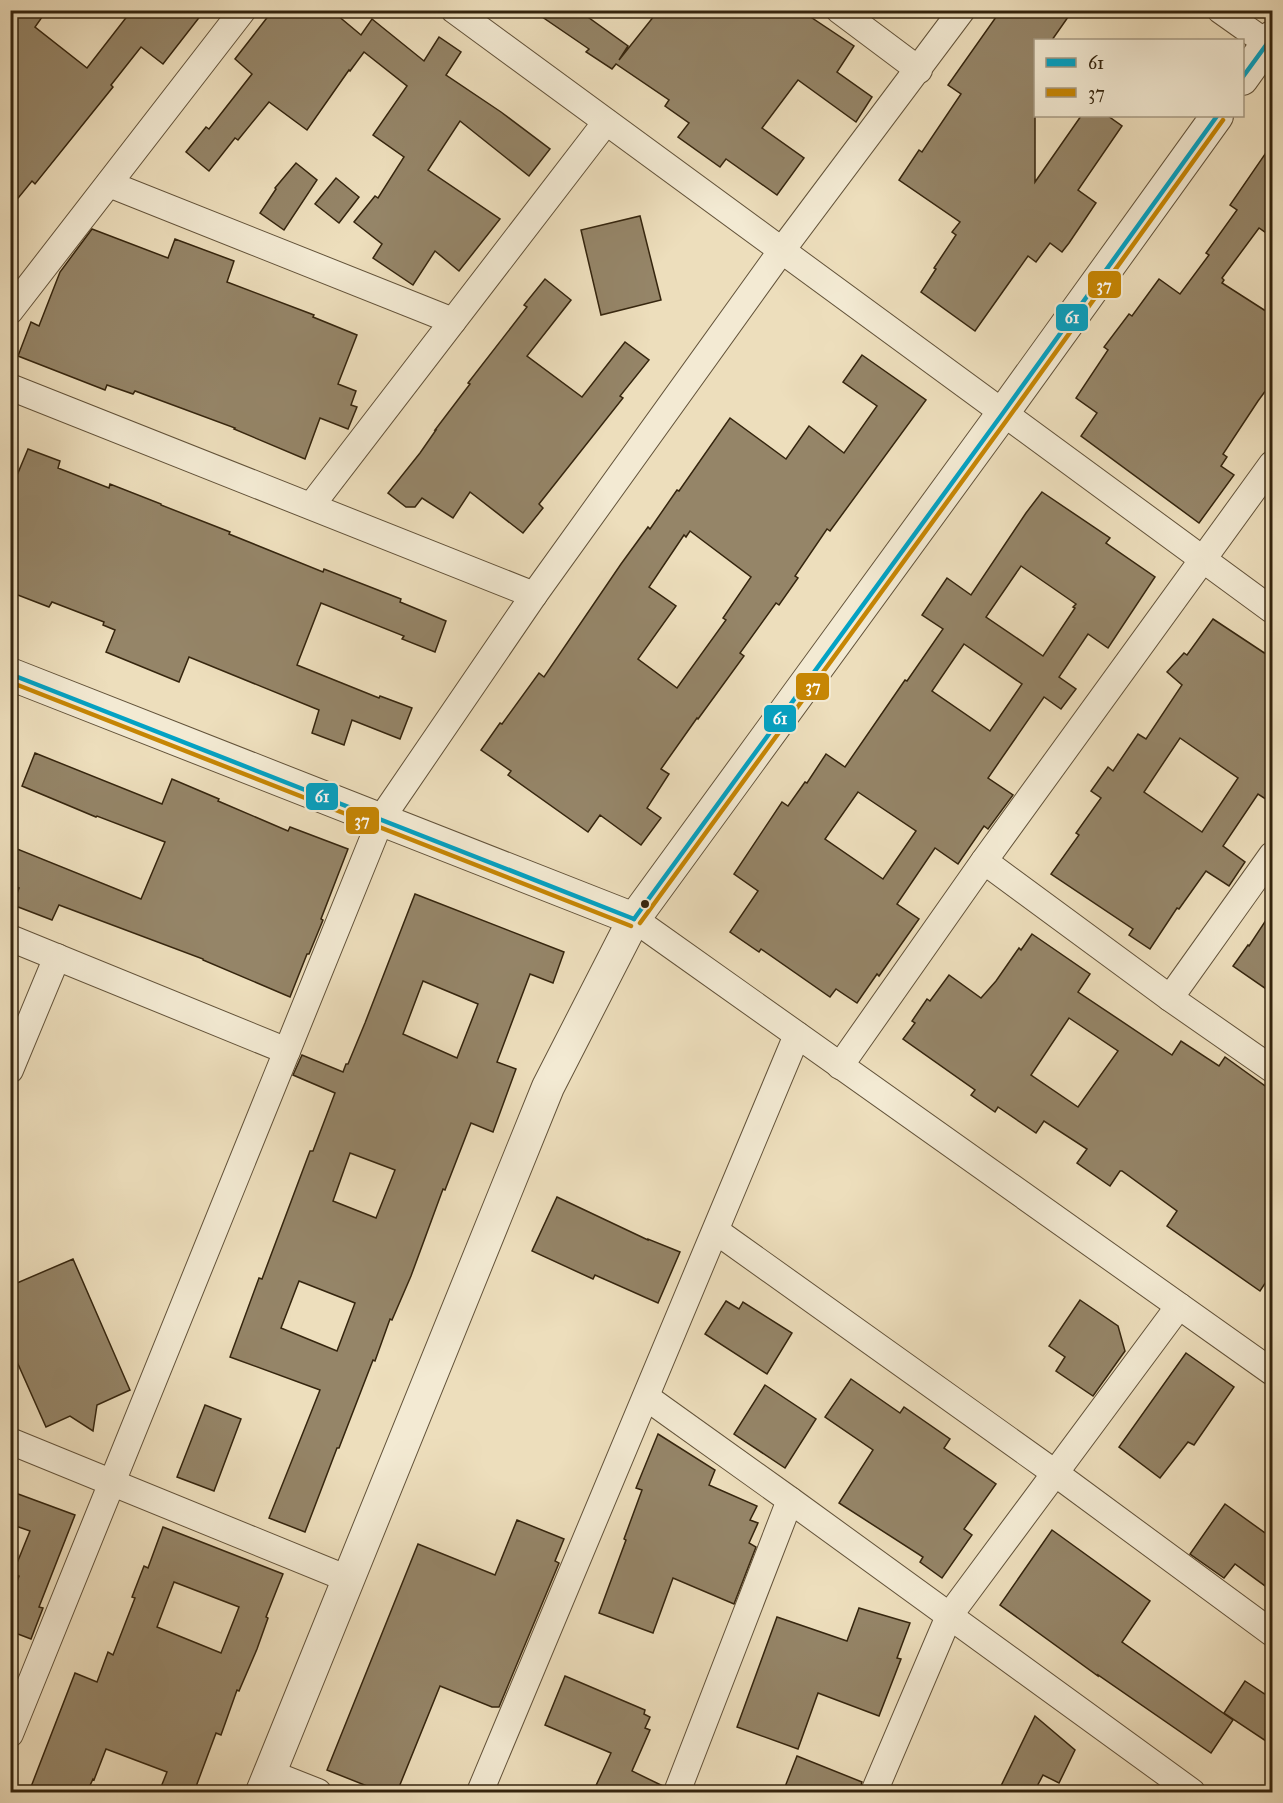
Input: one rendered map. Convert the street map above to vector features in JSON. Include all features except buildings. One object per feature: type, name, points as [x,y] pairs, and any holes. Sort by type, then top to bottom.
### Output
[{"type":"street","points":[[10,311],[243,10]]},
{"type":"street","points":[[454,10],[1272,610]]},
{"type":"street","points":[[839,10],[919,70]]},
{"type":"street","points":[[10,1734],[19,1690],[112,1482],[381,819],[534,595],[782,250],[962,10]]},
{"type":"street","points":[[1220,10],[1270,41],[1244,76]]},
{"type":"street","points":[[318,1792],[266,1783],[548,1087],[634,918],[1004,413],[1215,117]]},
{"type":"street","points":[[311,506],[606,122]]},
{"type":"street","points":[[109,184],[453,321]]},
{"type":"street","points":[[10,387],[534,595]]},
{"type":"street","points":[[840,1065],[984,861],[1272,464]]},
{"type":"street","points":[[10,674],[634,918],[1272,1372]]},
{"type":"street","points":[[1170,998],[1272,855]]},
{"type":"street","points":[[984,861],[1170,998],[1272,1069]]},
{"type":"street","points":[[10,938],[287,1050]]},
{"type":"street","points":[[10,1070],[57,957]]},
{"type":"street","points":[[480,1792],[797,1035]]},
{"type":"street","points":[[716,1231],[1055,1473],[1272,1633]]},
{"type":"street","points":[[874,1792],[949,1616],[1179,1306]]},
{"type":"street","points":[[645,1397],[1192,1792]]},
{"type":"street","points":[[10,1441],[348,1579]]},
{"type":"street","points":[[677,1792],[790,1500]]},
{"type":"transit line","name":"61","points":[[1244,75],[1272,37]]},
{"type":"transit line","name":"61","points":[[634,919],[1216,117]]},
{"type":"transit line","name":"37","points":[[640,923],[1223,120]]},
{"type":"transit line","name":"61","points":[[10,674],[634,919]]},
{"type":"transit line","name":"37","points":[[10,682],[631,926]]}]
